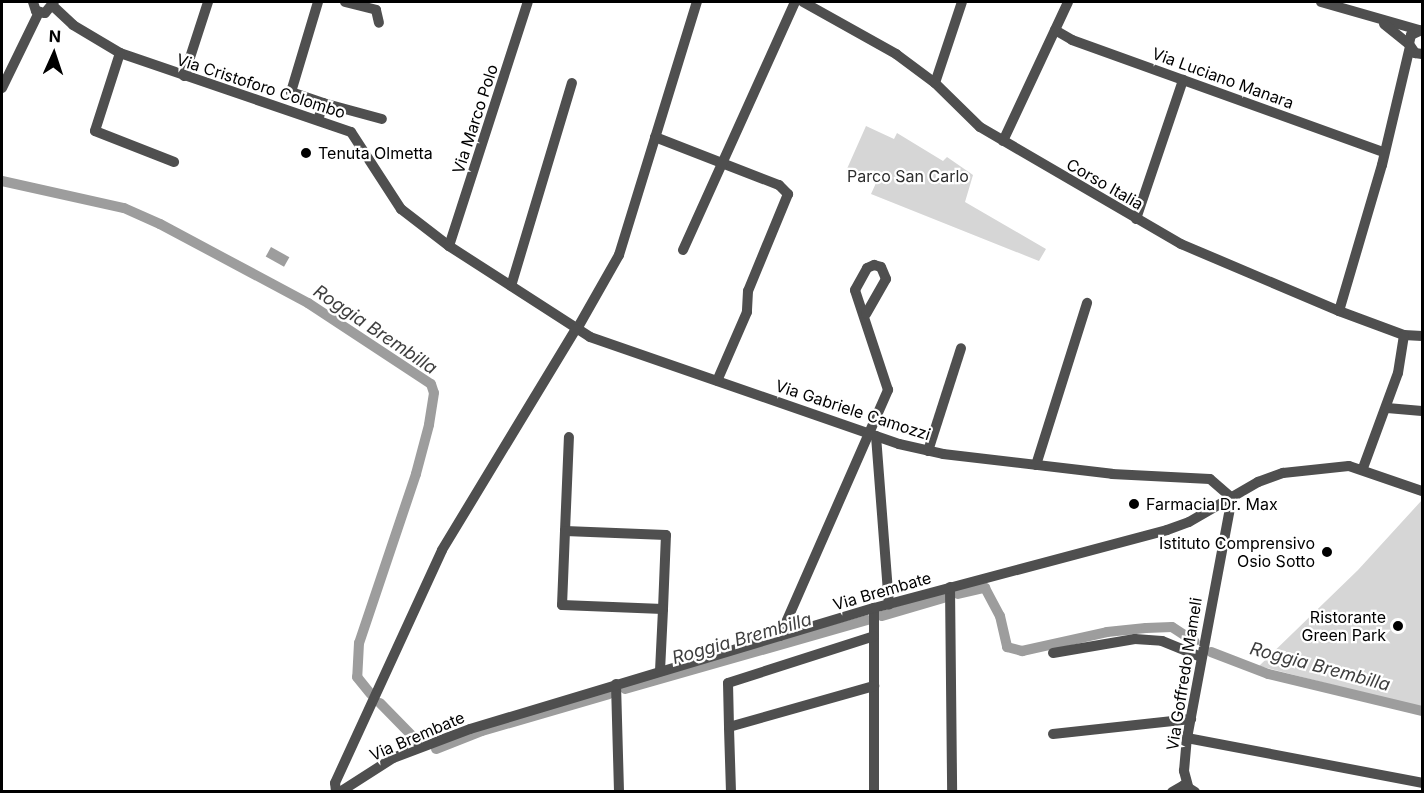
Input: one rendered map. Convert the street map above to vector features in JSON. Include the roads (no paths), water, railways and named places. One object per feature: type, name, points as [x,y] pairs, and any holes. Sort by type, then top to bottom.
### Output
[{"type":"street","points":[[33,2],[39,12]]},
{"type":"street","points":[[183,76],[208,2]]},
{"type":"street","points":[[318,2],[291,92],[323,104],[382,119]]},
{"type":"street","points":[[345,2],[376,10],[379,23]]},
{"type":"street","name":"Via Marco Polo","points":[[449,246],[528,2]]},
{"type":"street","points":[[338,792],[335,783],[442,550],[577,329],[619,255],[697,2]]},
{"type":"street","points":[[683,250],[795,2]]},
{"type":"street","name":"Corso Italia","points":[[803,2],[896,54],[935,83],[980,127],[1136,219],[1187,246],[1339,311],[1404,335],[1422,336]]},
{"type":"street","points":[[935,83],[962,2]]},
{"type":"street","points":[[1003,141],[1068,2]]},
{"type":"street","points":[[1321,2],[1382,22],[1421,30]]},
{"type":"street","points":[[2,88],[39,12],[54,4]]},
{"type":"street","name":"Via Cristoforo Colombo","points":[[54,4],[73,25],[120,54],[351,132],[392,200],[449,246],[577,329]]},
{"type":"street","points":[[1382,22],[1417,51]]},
{"type":"street","name":"Via Luciano Manara","points":[[1055,30],[1072,40],[1383,152]]},
{"type":"street","points":[[1339,311],[1382,165],[1383,152],[1407,69],[1417,51],[1411,34],[1421,30]]},
{"type":"street","points":[[120,54],[95,131],[174,162]]},
{"type":"street","points":[[1136,219],[1183,80]]},
{"type":"street","points":[[512,286],[572,83]]},
{"type":"street","points":[[318,120],[323,104]]},
{"type":"street","points":[[655,137],[778,185],[788,194],[788,201],[748,291],[747,312],[717,381]]},
{"type":"street","points":[[1036,465],[1087,303]]},
{"type":"street","points":[[780,636],[873,436],[889,384],[866,314]]},
{"type":"street","name":"Via Gabriele Camozzi","points":[[577,329],[590,337],[873,436],[928,451],[1156,479],[1210,479],[1232,498]]},
{"type":"street","points":[[1363,468],[1387,408],[1404,335]]},
{"type":"street","points":[[928,451],[961,348]]},
{"type":"street","points":[[1387,408],[1422,411]]},
{"type":"street","points":[[873,436],[889,604]]},
{"type":"street","points":[[569,437],[562,605],[663,609]]},
{"type":"street","name":"Via Brembate","points":[[338,792],[393,759],[435,742],[660,670],[874,608],[1167,530],[1283,473],[1334,466],[1363,468],[1422,491]]},
{"type":"street","name":"Via Goffredo Mameli","points":[[1192,789],[1184,771],[1187,738],[1232,498]]},
{"type":"street","points":[[565,531],[666,536],[660,670]]},
{"type":"street","points":[[950,588],[952,792]]},
{"type":"street","points":[[874,608],[874,792]]},
{"type":"street","points":[[731,792],[728,683],[874,636]]},
{"type":"street","points":[[1053,653],[1136,639],[1162,641],[1201,657]]},
{"type":"street","points":[[616,684],[619,792]]},
{"type":"street","points":[[729,728],[874,686]]},
{"type":"street","points":[[1053,734],[1191,719]]},
{"type":"street","points":[[1187,738],[1422,783]]},
{"type":"street","points":[[1172,792],[1192,789]]},
{"type":"waterway","name":"Roggia Brembilla","points":[[2,181],[124,208],[160,224],[308,303],[431,384],[434,393],[429,425],[416,474],[359,643],[357,677],[371,694]]},
{"type":"waterway","name":"Roggia Brembilla","points":[[958,594],[985,588],[1000,616],[1007,647],[1022,651],[1107,632],[1146,628],[1172,627],[1195,642]]},
{"type":"waterway","name":"Roggia Brembilla","points":[[882,616],[943,598]]},
{"type":"waterway","name":"Roggia Brembilla","points":[[625,689],[867,620]]},
{"type":"waterway","name":"Roggia Brembilla","points":[[1211,652],[1268,674],[1422,711]]},
{"type":"waterway","name":"Roggia Brembilla","points":[[436,749],[482,731],[609,694]]},
{"type":"waterway","name":"Roggia Brembilla","points":[[380,703],[419,743]]},
{"type":"place","name":"Tenuta Olmetta","points":[[306,153]]},
{"type":"place","name":"Farmacia Dr. Max","points":[[1134,504]]},
{"type":"place","name":"Istituto Comprensivo Osio Sotto","points":[[1327,552]]},
{"type":"place","name":"Ristorante Green Park","points":[[1398,626]]},
{"type":"park label","name":"Parco San Carlo","points":[[908,176]]}]
